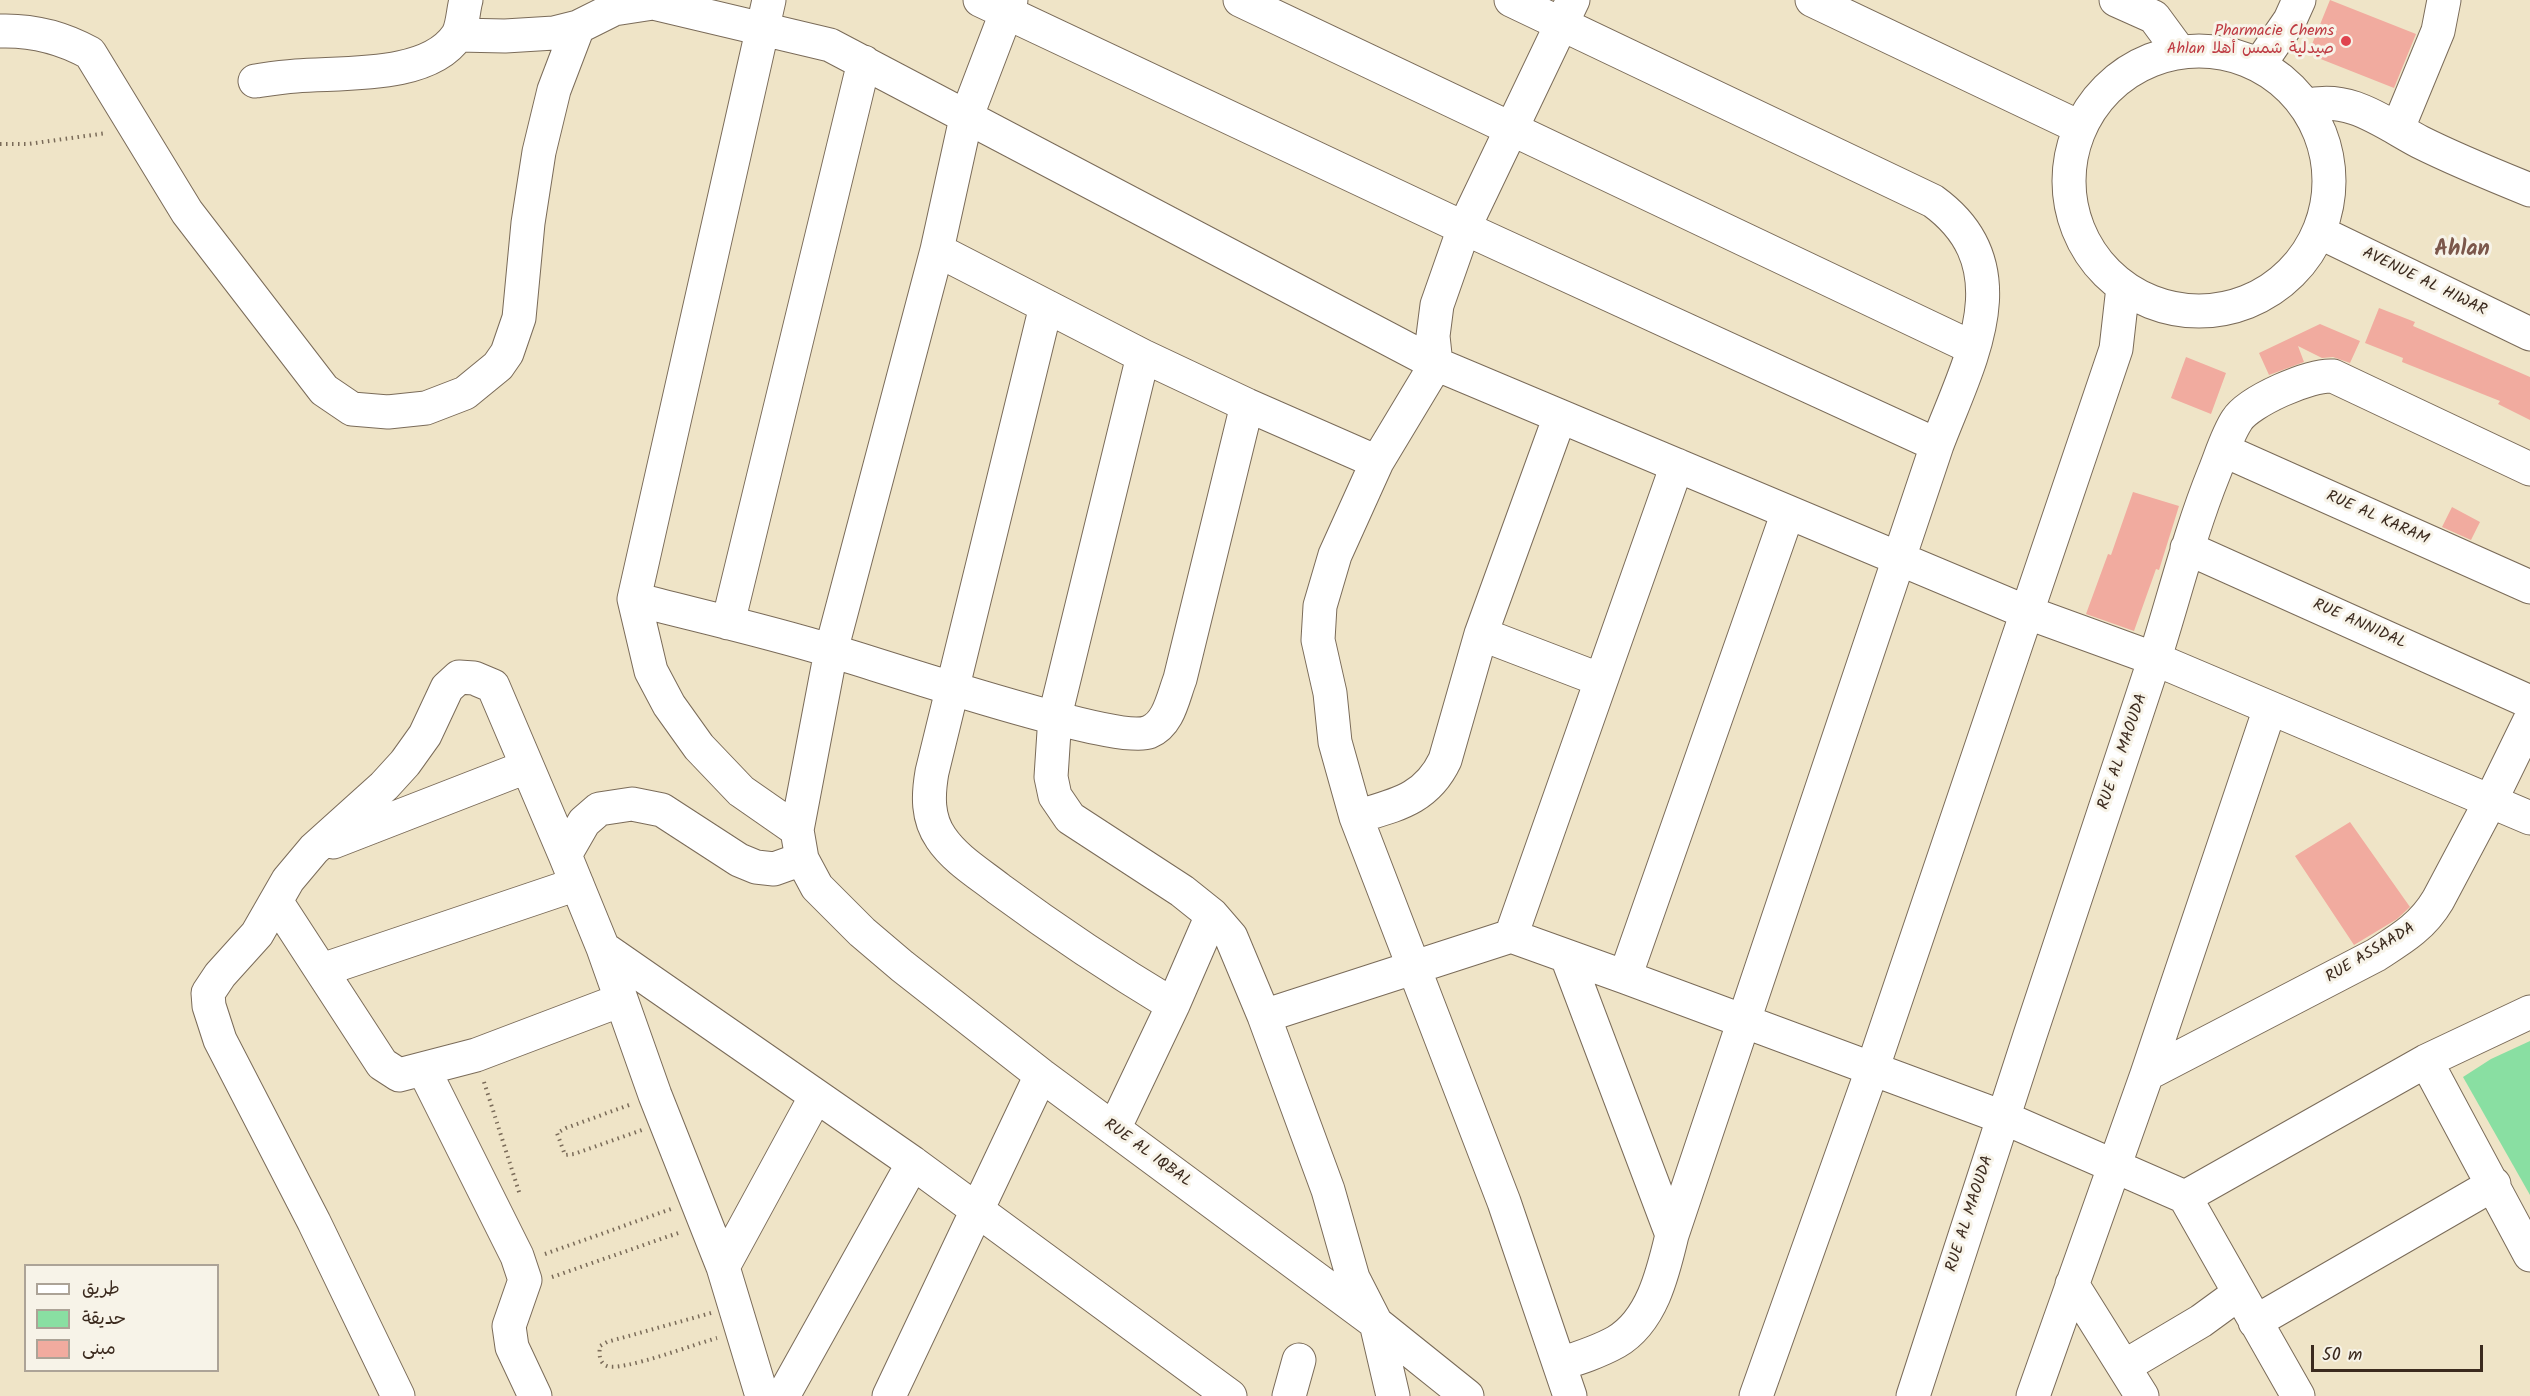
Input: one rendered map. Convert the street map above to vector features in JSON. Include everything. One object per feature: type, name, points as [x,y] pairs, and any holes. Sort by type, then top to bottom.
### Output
[{"type":"street","points":[[255,81],[297,76],[334,76],[412,65],[431,58],[458,35],[466,0]]},
{"type":"street","points":[[1240,0],[1973,348]]},
{"type":"street","points":[[1510,0],[1568,12],[1933,201],[1946,211],[1968,238],[1982,270],[1984,302],[1973,348],[1937,445],[1652,1298],[1638,1322],[1616,1342],[1560,1364]]},
{"type":"street","points":[[1812,0],[2079,128]]},
{"type":"street","points":[[2116,0],[2157,9],[2179,51]]},
{"type":"street","points":[[2398,128],[2438,31],[2444,0]]},
{"type":"street","points":[[458,35],[505,36],[554,33],[578,27],[614,9],[653,3],[765,14],[864,62],[966,118],[1436,364],[2026,612],[2155,659],[2530,819]]},
{"type":"street","points":[[571,870],[584,822],[599,809],[632,804],[662,810],[739,860],[756,867],[774,869],[800,844],[831,651],[937,250],[966,118],[999,4],[1464,228],[1937,445]]},
{"type":"street","points":[[2295,10],[2297,96]]},
{"type":"street","points":[[2259,66],[2295,10]]},
{"type":"street","points":[[1568,12],[1464,228],[1437,305],[1432,336],[1436,364],[1377,462],[1327,575],[1320,606],[1318,640],[1330,693],[1335,742],[1356,817],[1463,1090],[1570,1396]]},
{"type":"street","points":[[765,14],[634,599],[651,671],[669,705],[699,747],[741,791],[800,844]]},
{"type":"street","points":[[0,31],[54,37],[72,43],[90,53],[188,212],[324,390],[352,409],[388,412],[426,408],[465,393],[498,366],[507,353],[519,318],[528,224],[539,152],[554,90],[578,27]]},
{"type":"street","points":[[2179,51],[2220,52],[2259,66],[2297,96],[2321,135],[2328,168],[2328,200],[2319,232],[2306,255],[2288,276],[2267,292],[2243,303],[2217,310],[2190,311],[2164,307],[2123,287],[2097,262],[2079,232],[2069,197],[2069,162],[2079,128],[2096,99],[2120,77],[2148,60],[2179,51]]},
{"type":"street","points":[[728,623],[864,62]]},
{"type":"street","points":[[2297,96],[2369,113],[2419,142],[2530,190]]},
{"type":"street","name":"AVENUE AL HIWAR","points":[[2319,232],[2530,334]]},
{"type":"street","points":[[937,250],[1143,356],[1246,405],[1377,462]]},
{"type":"street","points":[[1756,1396],[1872,1070],[2116,349],[2123,287]]},
{"type":"street","points":[[1046,306],[951,688],[928,796],[930,814],[942,840],[968,865],[1085,952],[1173,1005]]},
{"type":"street","points":[[2116,349],[2164,307]]},
{"type":"street","points":[[1143,356],[1055,716],[1051,777],[1055,796],[1070,818],[1212,915],[1231,937],[1264,1016],[1328,1190],[1353,1278],[1376,1323],[1393,1396]]},
{"type":"street","name":"RUE AL MAOUDA","points":[[1913,1396],[2002,1117],[2155,659],[2187,548],[2223,450],[2238,418],[2259,403],[2300,382],[2326,375],[2349,382],[2530,469]]},
{"type":"street","points":[[634,599],[831,651],[951,688],[1055,716],[1134,735],[1149,732],[1165,718],[1180,679],[1246,405]]},
{"type":"street","points":[[1356,817],[1417,795],[1438,774],[1481,634],[1560,416]]},
{"type":"street","name":"RUE AL KARAM","points":[[2223,450],[2530,587]]},
{"type":"street","points":[[1511,936],[1677,465]]},
{"type":"street","points":[[1625,976],[1788,512]]},
{"type":"street","name":"RUE ANNIDAL","points":[[2187,548],[2530,702]]},
{"type":"street","points":[[1481,634],[1601,680]]},
{"type":"street","points":[[398,1396],[314,1222],[220,1040],[209,1006],[208,993],[220,975],[257,934],[288,880],[314,849],[384,786],[405,763],[425,735],[447,688],[459,677],[474,678],[492,686],[571,870],[603,948],[660,1108],[723,1267],[762,1396]]},
{"type":"street","points":[[2033,1396],[2147,1074],[2270,708]]},
{"type":"street","name":"RUE ASSAADA","points":[[2147,1074],[2376,955],[2412,932],[2429,915],[2490,802],[2530,720]]},
{"type":"street","points":[[314,849],[526,767]]},
{"type":"street","name":"RUE AL IQBAL","points":[[800,844],[817,887],[902,966],[1041,1075],[1376,1323],[1467,1396]]},
{"type":"street","points":[[322,970],[571,870]]},
{"type":"street","points":[[276,901],[382,1064],[399,1075],[476,1055],[621,1000]]},
{"type":"street","points":[[1114,1129],[1173,1005],[1212,915]]},
{"type":"street","points":[[1264,1016],[1511,936],[1625,976],[2002,1117],[2185,1197],[2238,1294],[2298,1396]]},
{"type":"street","points":[[603,948],[913,1163],[1230,1396]]},
{"type":"street","points":[[1567,957],[1672,1235]]},
{"type":"street","points":[[2185,1197],[2426,1061],[2530,1011]]},
{"type":"street","points":[[2426,1061],[2494,1184],[2530,1255]]},
{"type":"street","points":[[424,1070],[517,1256],[525,1281],[509,1326],[512,1347],[535,1396]]},
{"type":"street","points":[[889,1396],[1041,1075]]},
{"type":"street","points":[[723,1267],[816,1096]]},
{"type":"street","points":[[783,1396],[913,1163]]},
{"type":"street","points":[[2255,1322],[2494,1184]]},
{"type":"street","points":[[2072,1284],[2142,1396]]},
{"type":"street","points":[[2125,1366],[2201,1321],[2238,1294]]},
{"type":"street","points":[[1289,1396],[1299,1360]]},
{"type":"path","points":[[0,144],[91,138],[136,126]]},
{"type":"path","points":[[476,1055],[521,1200]]},
{"type":"path","points":[[660,1108],[574,1154],[566,1155],[557,1133],[566,1128],[660,1108]]},
{"type":"path","points":[[539,1256],[702,1211]]},
{"type":"path","points":[[548,1277],[702,1211]]},
{"type":"path","points":[[739,1318],[627,1365],[610,1367],[604,1365],[599,1356],[600,1346],[607,1342],[739,1318]]},
{"type":"green space","points":[[2530,1041],[2530,1195],[2463,1077],[2491,1059]]},
{"type":"building","points":[[2330,0],[2416,34],[2394,88],[2308,54]]},
{"type":"building","points":[[2379,308],[2415,322],[2413,326],[2530,377],[2530,420],[2498,404],[2500,401],[2402,362],[2403,358],[2365,343]]},
{"type":"building","points":[[2320,324],[2360,341],[2350,363],[2333,357],[2322,358],[2298,346],[2304,362],[2269,375],[2259,353]]},
{"type":"building","points":[[2186,357],[2226,373],[2211,414],[2171,398]]},
{"type":"building","points":[[2133,492],[2179,506],[2159,570],[2156,569],[2134,631],[2086,614],[2108,554],[2111,555]]},
{"type":"building","points":[[2452,507],[2480,522],[2471,540],[2442,527]]},
{"type":"building","points":[[2350,822],[2410,907],[2397,919],[2354,945],[2295,856]]},
{"type":"place","name":"Pharmacie Chems Ahlan صيدلية شمس أهلا","points":[[2346,41]]},
{"type":"district","name":"Ahlan","points":[[2462,251]]}]
